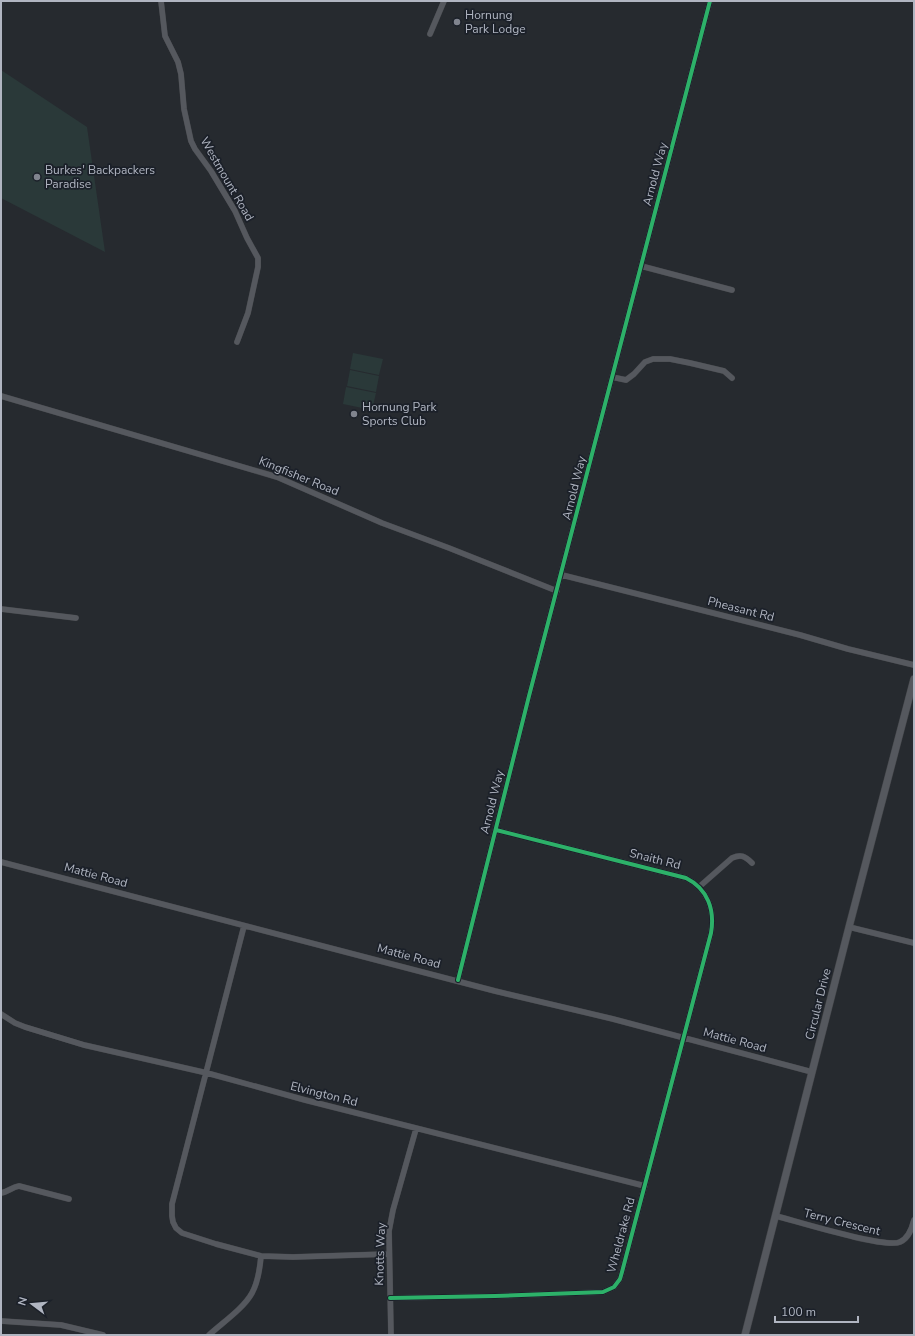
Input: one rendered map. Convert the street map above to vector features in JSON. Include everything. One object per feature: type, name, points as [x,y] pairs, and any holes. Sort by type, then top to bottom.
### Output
[{"type":"street","name":"Westmount Road","points":[[161,1],[165,36],[178,62],[181,74],[184,109],[191,141],[235,211],[246,238],[258,258],[258,268],[248,313],[237,342]]},
{"type":"street","points":[[430,34],[444,1]]},
{"type":"street","name":"Arnold Way","points":[[458,980],[710,1]]},
{"type":"street","points":[[641,266],[732,290]]},
{"type":"street","points":[[612,377],[626,380],[645,362],[653,359],[670,359],[690,362],[724,371],[732,378]]},
{"type":"street","name":"Kingfisher Road","points":[[1,396],[241,465],[277,477],[382,523],[557,591]]},
{"type":"street","name":"Pheasant Rd","points":[[562,575],[800,635],[914,666]]},
{"type":"street","points":[[1,609],[76,618]]},
{"type":"street","name":"Circular Drive","points":[[745,1335],[914,679]]},
{"type":"street","name":"Snaith Rd","points":[[496,830],[686,878],[695,882],[700,887]]},
{"type":"street","points":[[683,1038],[713,922],[712,913],[700,887],[732,858],[738,855],[748,859],[752,863]]},
{"type":"street","points":[[1,869],[2,862]]},
{"type":"street","name":"Mattie Road","points":[[2,862],[244,926],[812,1072]]},
{"type":"street","points":[[244,926],[172,1204],[173,1222],[176,1228],[187,1236],[261,1256],[293,1257],[389,1254]]},
{"type":"street","points":[[849,927],[914,943]]},
{"type":"street","name":"Elvington Rd","points":[[1,1014],[25,1028],[69,1040],[207,1073],[416,1129],[645,1186]]},
{"type":"street","name":"Wheldrake Rd","points":[[390,1298],[602,1292],[612,1289],[617,1284],[622,1272],[683,1038]]},
{"type":"street","name":"Knotts Way","points":[[391,1335],[389,1254],[390,1231],[393,1210],[416,1129]]},
{"type":"street","points":[[1,1193],[19,1186],[70,1199]]},
{"type":"street","name":"Terry Crescent","points":[[776,1216],[868,1240],[890,1244],[904,1240],[909,1234],[914,1220]]},
{"type":"street","points":[[209,1335],[245,1304],[256,1282],[261,1256]]},
{"type":"street","points":[[1,1321],[61,1325],[103,1335]]},
{"type":"shaded area","points":[[1,70],[87,127],[105,252],[1,198]]},
{"type":"shaded area","points":[[353,353],[383,359],[379,375],[350,369]]},
{"type":"shaded area","points":[[350,370],[379,376],[376,392],[347,386]]},
{"type":"shaded area","points":[[346,387],[376,393],[372,410],[343,404]]},
{"type":"cycle path","points":[[458,980],[529,696],[710,1]]},
{"type":"cycle path","points":[[390,1298],[603,1292],[614,1287],[620,1279],[622,1272],[711,933],[711,908],[705,894],[700,888],[686,878],[496,830]]},
{"type":"place","name":"Hornung Park Lodge","points":[[457,22]]},
{"type":"place","name":"Burkes' Backpackers Paradise","points":[[37,177]]},
{"type":"place","name":"Hornung Park Sports Club","points":[[354,414]]}]
